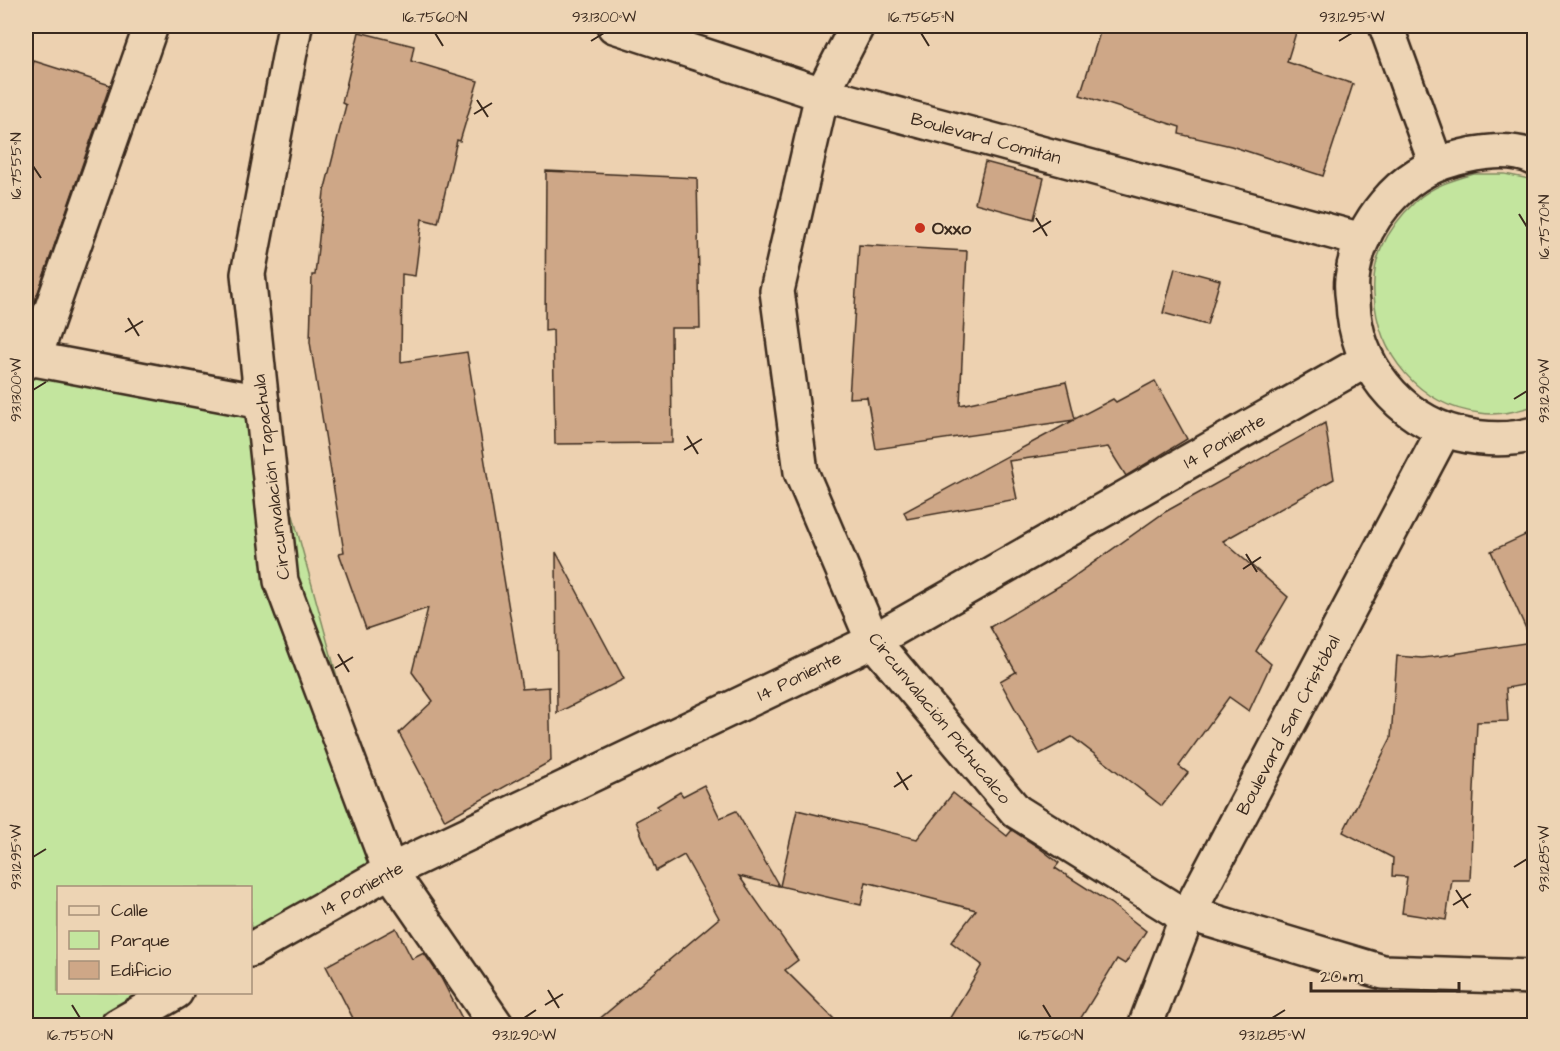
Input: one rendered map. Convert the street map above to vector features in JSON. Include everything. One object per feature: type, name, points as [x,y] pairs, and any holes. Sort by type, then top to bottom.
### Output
[{"type":"street","points":[[151,26],[30,360],[262,402]]},
{"type":"street","name":"Circunvalación Tapachula","points":[[295,26],[248,274],[281,581],[390,871],[497,1026]]},
{"type":"street","name":"Boulevard Comitán","points":[[614,26],[822,94],[1362,240]]},
{"type":"street","name":"Circunvalación Pichucalco","points":[[857,26],[822,94],[777,291],[801,472],[873,641],[1016,811],[1173,909],[1383,972],[1534,977]]},
{"type":"street","points":[[1386,26],[1436,164]]},
{"type":"street","points":[[1533,154],[1473,153],[1436,164],[1405,183],[1380,209],[1362,240],[1352,280],[1353,322],[1367,360],[1386,390],[1413,414],[1444,430],[1481,439],[1521,438],[1534,434]]},
{"type":"street","name":"14 Poniente","points":[[252,949],[390,871],[873,641],[1367,360]]},
{"type":"street","name":"Boulevard San Cristóbal","points":[[1145,1026],[1188,914],[1444,430]]},
{"type":"street","points":[[117,1026],[174,994]]},
{"type":"green space","points":[[1474,174],[1505,174],[1534,180],[1534,406],[1501,413],[1487,414],[1458,408],[1438,400],[1420,388],[1405,373],[1383,337],[1374,294],[1375,271],[1379,254],[1401,217],[1429,191]]},
{"type":"green space","points":[[26,362],[262,402],[390,871],[252,949],[252,886],[57,886],[57,994],[174,994],[117,1025],[26,1025]]},
{"type":"building","points":[[1102,26],[1298,26],[1287,62],[1353,84],[1323,176],[1231,146],[1179,134],[1180,127],[1080,95]]},
{"type":"building","points":[[359,32],[414,46],[411,61],[478,81],[460,141],[457,140],[438,223],[422,219],[415,276],[402,274],[401,362],[467,352],[522,689],[549,687],[551,761],[445,820],[399,733],[433,701],[412,672],[428,608],[366,629],[339,553],[344,552],[310,342],[312,275],[315,275],[324,192],[346,105],[342,103]]},
{"type":"building","points":[[34,61],[110,85],[26,327],[26,87]]},
{"type":"building","points":[[985,162],[1044,178],[1034,219],[975,203]]},
{"type":"building","points":[[546,171],[697,178],[700,328],[671,328],[672,443],[555,444],[553,330],[545,331]]},
{"type":"building","points":[[859,245],[967,251],[960,405],[1066,382],[1075,419],[1113,399],[1116,402],[1155,381],[1187,439],[1126,476],[1108,447],[1009,461],[1017,499],[907,519],[904,512],[1074,420],[876,449],[867,397],[849,398]]},
{"type":"building","points":[[1175,268],[1220,280],[1207,325],[1163,313]]},
{"type":"building","points":[[1325,423],[1334,479],[1223,541],[1288,597],[1256,651],[1271,664],[1249,711],[1229,697],[1179,766],[1188,773],[1162,806],[1072,737],[1040,754],[1000,681],[1016,672],[990,627],[1066,582],[1165,512]]},
{"type":"building","points":[[1534,531],[1534,683],[1506,688],[1508,721],[1477,722],[1470,880],[1452,880],[1446,920],[1402,913],[1407,877],[1392,876],[1393,858],[1343,832],[1391,738],[1397,656],[1422,658],[1532,642],[1491,551]]},
{"type":"building","points":[[556,552],[624,679],[557,713]]},
{"type":"building","points":[[704,785],[720,818],[736,811],[779,886],[739,876],[798,960],[785,970],[841,1026],[591,1026],[719,918],[684,855],[656,871],[636,821],[659,809],[657,806],[680,792],[683,796]]},
{"type":"building","points":[[953,793],[1007,836],[1012,830],[1038,847],[1059,863],[1055,868],[1110,903],[1146,931],[1125,964],[1117,959],[1076,1026],[945,1026],[982,965],[951,942],[976,910],[866,882],[861,905],[780,886],[797,810],[917,839]]},
{"type":"building","points":[[396,928],[412,959],[424,953],[441,978],[466,1026],[357,1026],[326,966]]},
{"type":"place","name":"Oxxo","points":[[920,228]]}]
